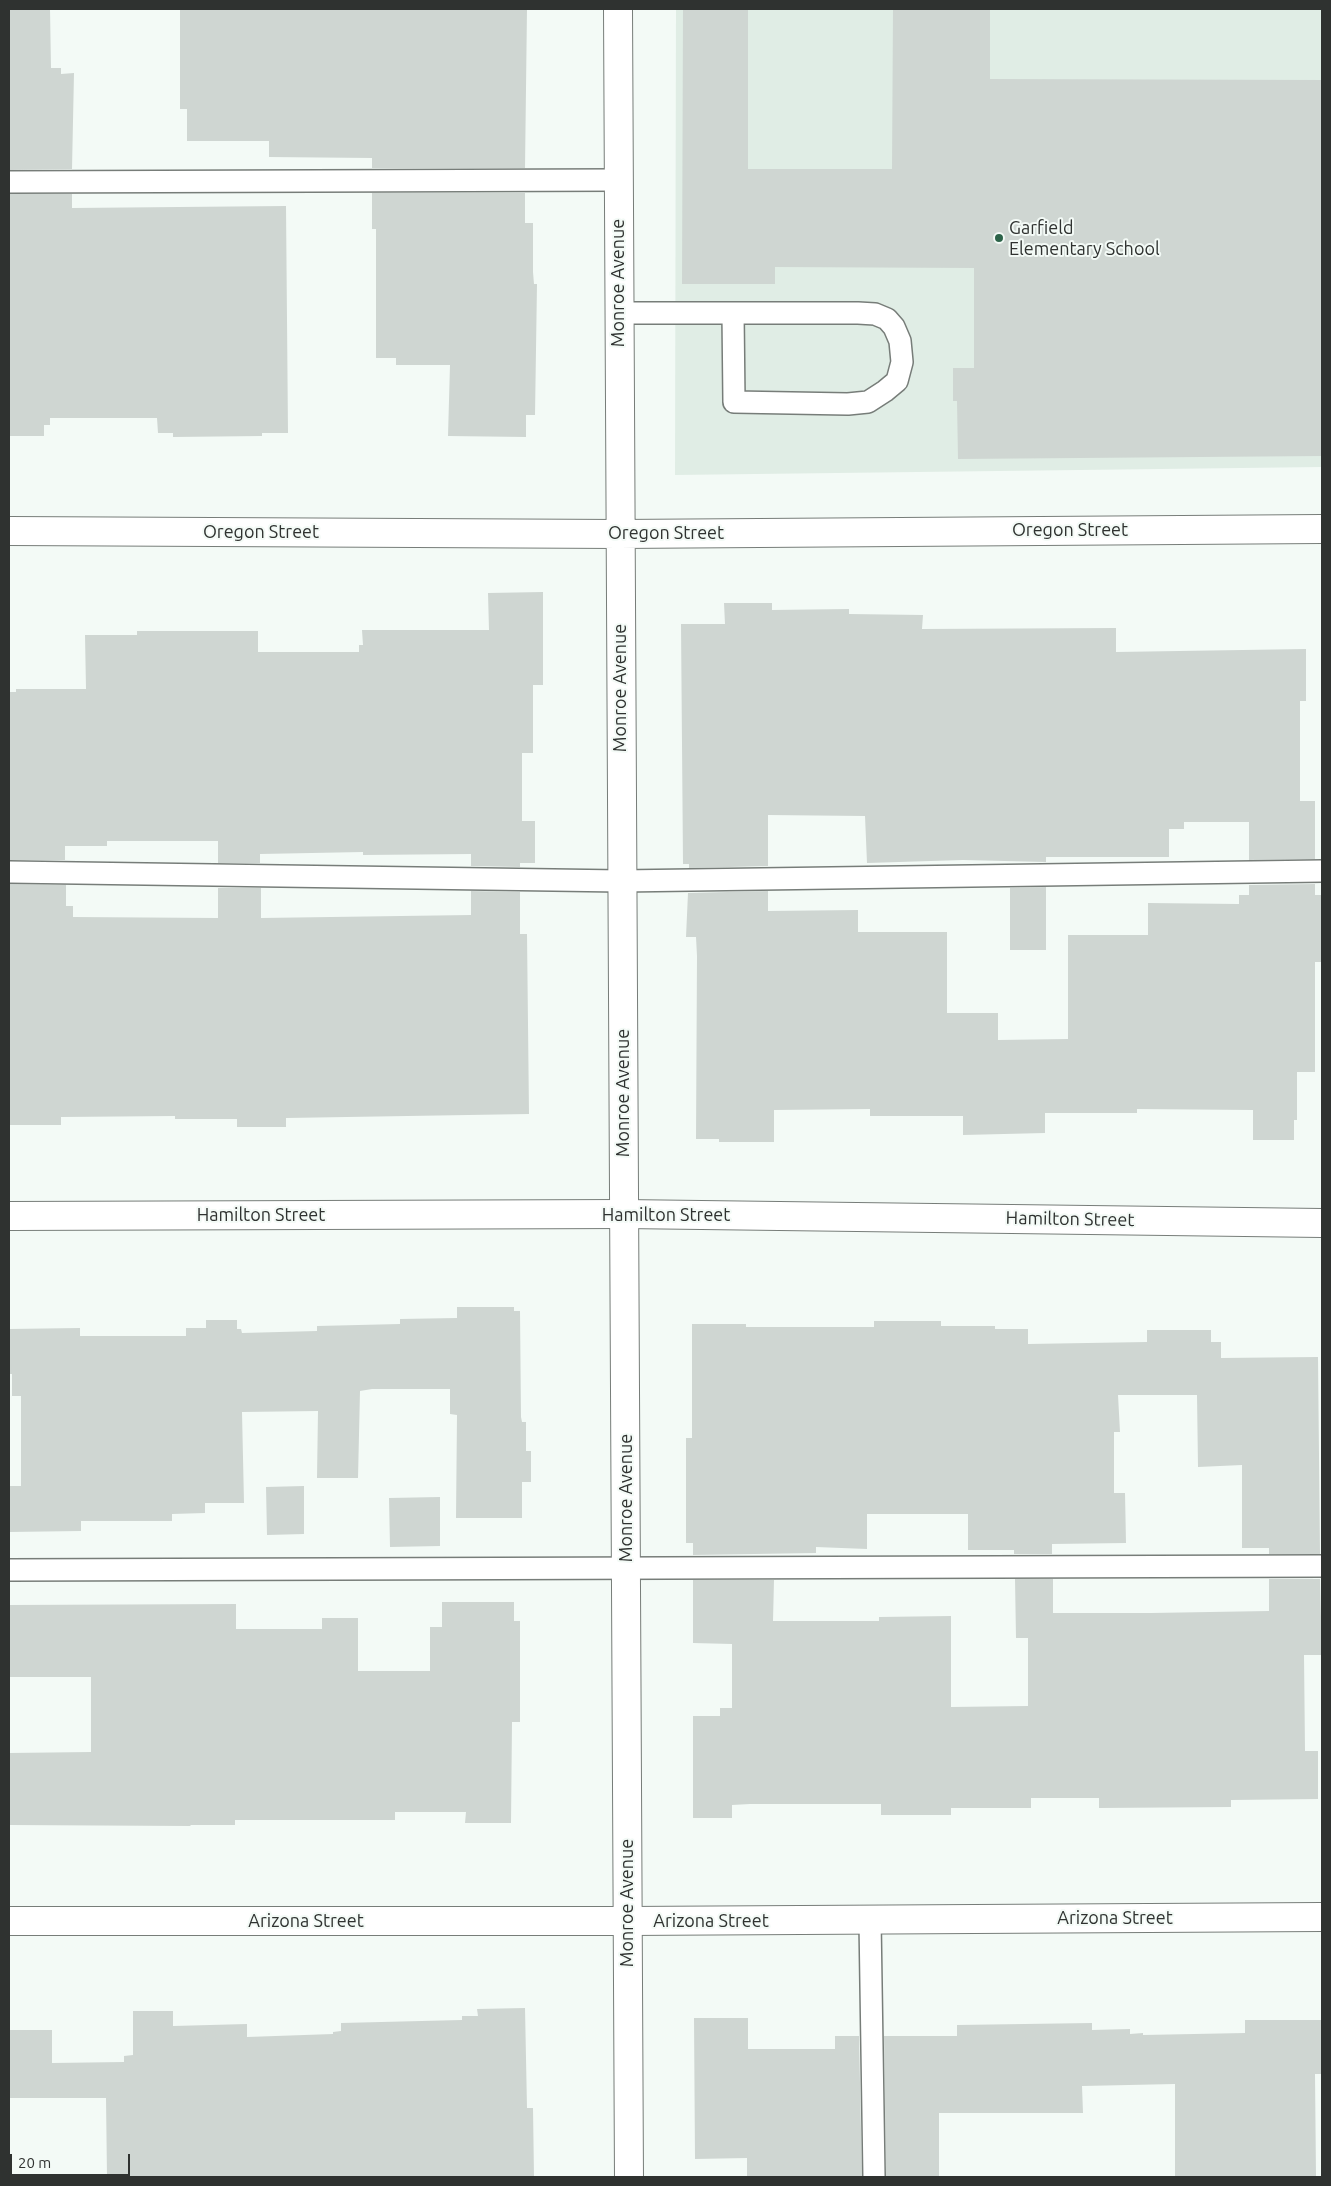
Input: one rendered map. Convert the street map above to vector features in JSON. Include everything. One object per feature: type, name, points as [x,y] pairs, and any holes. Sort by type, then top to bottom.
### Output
[{"type":"street","name":"Monroe Avenue","points":[[618,9],[619,534],[627,1568],[629,2177]]},
{"type":"street","name":"Oregon Street","points":[[9,530],[619,534],[1322,528]]},
{"type":"street","name":"Hamilton Street","points":[[9,1216],[624,1214],[1322,1223]]},
{"type":"street","name":"Arizona Street","points":[[9,1921],[627,1921],[1322,1917]]},
{"type":"lane","points":[[9,182],[618,180]]},
{"type":"lane","points":[[619,313],[733,313],[875,314],[890,323],[900,342],[902,362],[897,381],[868,402],[848,404],[734,402],[733,313]]},
{"type":"lane","points":[[9,872],[621,881],[1322,871]]},
{"type":"lane","points":[[9,1570],[1322,1566]]},
{"type":"lane","points":[[870,1920],[874,2177]]},
{"type":"shaded area","name":"Garfield Elementary School","points":[[676,9],[1322,9],[1322,467],[675,475]]},
{"type":"building","points":[[9,9],[50,9],[51,68],[61,68],[61,74],[74,73],[72,169],[9,170]]},
{"type":"building","points":[[180,9],[527,9],[525,168],[372,168],[372,158],[269,157],[269,141],[187,141],[187,109],[180,109]]},
{"type":"building","name":"Garfield Elementary School","points":[[683,9],[748,9],[748,169],[892,169],[893,9],[990,9],[990,79],[1322,80],[1322,456],[958,459],[957,401],[953,401],[953,368],[974,368],[974,268],[775,267],[775,284],[682,284]]},
{"type":"building","points":[[372,193],[525,193],[525,223],[533,223],[533,272],[534,284],[537,284],[535,415],[526,415],[526,437],[448,436],[450,365],[396,365],[396,358],[376,358],[376,229],[372,229]]},
{"type":"building","points":[[9,194],[72,194],[72,208],[286,206],[288,433],[262,433],[262,436],[173,437],[173,433],[158,433],[157,418],[50,418],[50,425],[44,425],[44,436],[9,436]]},
{"type":"building","points":[[543,592],[543,685],[533,685],[533,753],[522,753],[522,821],[535,821],[535,863],[520,863],[520,867],[471,866],[471,854],[363,855],[363,852],[260,854],[260,863],[218,863],[218,841],[107,841],[107,846],[65,846],[65,860],[9,860],[9,692],[16,692],[16,689],[86,689],[85,635],[137,635],[137,631],[258,631],[258,652],[359,652],[359,645],[363,645],[362,630],[489,630],[488,593]]},
{"type":"building","points":[[724,603],[772,603],[772,610],[849,609],[849,614],[923,615],[922,629],[1116,628],[1116,652],[1306,649],[1306,701],[1300,701],[1300,801],[1315,801],[1315,859],[1249,860],[1249,822],[1184,822],[1184,829],[1169,829],[1169,857],[1046,857],[1046,862],[963,860],[867,863],[865,816],[768,815],[768,866],[689,868],[689,864],[683,864],[681,624],[725,624]]},
{"type":"building","points":[[9,884],[66,885],[66,906],[73,906],[73,917],[218,918],[218,888],[261,888],[261,918],[471,915],[471,891],[520,892],[520,934],[527,934],[529,1114],[286,1118],[286,1127],[237,1127],[237,1119],[175,1119],[175,1116],[61,1117],[61,1125],[9,1125]]},
{"type":"building","points":[[1315,884],[1315,895],[1321,895],[1322,956],[1321,962],[1315,962],[1315,1072],[1297,1072],[1297,1120],[1294,1120],[1294,1140],[1253,1140],[1253,1110],[1137,1109],[1137,1113],[1045,1113],[1045,1133],[963,1135],[963,1116],[870,1116],[870,1109],[774,1110],[774,1142],[719,1142],[719,1139],[696,1139],[697,956],[696,937],[686,937],[688,893],[768,891],[768,911],[858,910],[858,932],[947,932],[947,1013],[998,1013],[998,1040],[1068,1039],[1068,935],[1148,935],[1148,903],[1239,904],[1239,895],[1249,895],[1249,885]]},
{"type":"building","points":[[1046,887],[1046,950],[1010,950],[1010,888]]},
{"type":"building","points":[[457,1307],[514,1307],[514,1311],[520,1311],[521,1417],[522,1422],[526,1422],[526,1451],[531,1451],[531,1482],[522,1482],[522,1518],[456,1518],[457,1415],[450,1414],[450,1389],[372,1389],[360,1391],[358,1478],[317,1478],[318,1411],[242,1412],[244,1503],[205,1503],[205,1513],[172,1514],[172,1521],[81,1521],[81,1531],[9,1532],[9,1486],[21,1486],[21,1396],[12,1396],[12,1374],[9,1374],[9,1329],[80,1328],[80,1336],[186,1336],[186,1328],[206,1328],[206,1320],[237,1320],[237,1329],[241,1329],[242,1333],[317,1331],[317,1326],[400,1324],[400,1319],[457,1318]]},
{"type":"building","points":[[874,1321],[941,1321],[941,1326],[995,1326],[995,1329],[1028,1329],[1028,1344],[1147,1342],[1147,1330],[1211,1330],[1211,1342],[1221,1342],[1221,1358],[1318,1357],[1320,1554],[1269,1554],[1269,1548],[1242,1548],[1242,1465],[1198,1467],[1197,1395],[1118,1395],[1120,1432],[1114,1432],[1114,1493],[1125,1493],[1126,1543],[1052,1544],[1052,1554],[1014,1554],[1014,1550],[968,1550],[968,1514],[867,1514],[867,1549],[816,1547],[816,1553],[693,1555],[693,1543],[686,1543],[686,1438],[692,1438],[692,1324],[746,1324],[746,1327],[874,1327]]},
{"type":"building","points":[[304,1486],[304,1534],[267,1535],[266,1487]]},
{"type":"building","points":[[440,1497],[440,1546],[390,1547],[389,1498]]},
{"type":"building","points":[[1015,1579],[1053,1579],[1053,1613],[1151,1613],[1269,1611],[1269,1579],[1320,1579],[1322,1655],[1304,1655],[1305,1751],[1318,1751],[1318,1799],[1231,1800],[1231,1807],[1099,1808],[1099,1798],[1031,1798],[1031,1808],[951,1808],[951,1815],[881,1815],[881,1804],[750,1804],[732,1805],[732,1818],[693,1818],[693,1716],[720,1716],[720,1708],[732,1708],[732,1644],[693,1643],[693,1580],[774,1580],[773,1621],[879,1621],[879,1617],[951,1616],[951,1707],[1028,1706],[1028,1638],[1016,1638]]},
{"type":"building","points":[[442,1602],[514,1602],[514,1621],[520,1621],[520,1722],[512,1722],[511,1823],[465,1823],[466,1812],[395,1812],[395,1820],[235,1820],[235,1825],[191,1826],[9,1825],[9,1753],[91,1752],[91,1677],[9,1677],[9,1605],[236,1604],[236,1629],[322,1629],[322,1618],[358,1618],[358,1671],[430,1671],[430,1627],[442,1627]]},
{"type":"building","points":[[525,2008],[527,2108],[533,2108],[534,2177],[107,2177],[106,2098],[9,2098],[9,2030],[52,2030],[52,2063],[124,2062],[124,2056],[133,2055],[133,2011],[173,2011],[173,2026],[247,2024],[247,2037],[333,2034],[333,2032],[341,2031],[341,2023],[462,2020],[462,2016],[478,2016],[477,2009]]},
{"type":"building","points":[[694,2018],[748,2018],[748,2049],[835,2049],[835,2036],[859,2036],[862,2177],[747,2177],[747,2158],[695,2159]]},
{"type":"building","points":[[1245,2020],[1322,2020],[1322,2074],[1315,2074],[1316,2177],[1175,2177],[1175,2084],[1082,2086],[1083,2113],[939,2113],[939,2177],[886,2177],[884,2036],[957,2036],[957,2025],[1092,2023],[1092,2030],[1130,2029],[1130,2034],[1143,2033],[1143,2035],[1245,2033]]},
{"type":"place","name":"Garfield Elementary School","points":[[999,238]]}]
